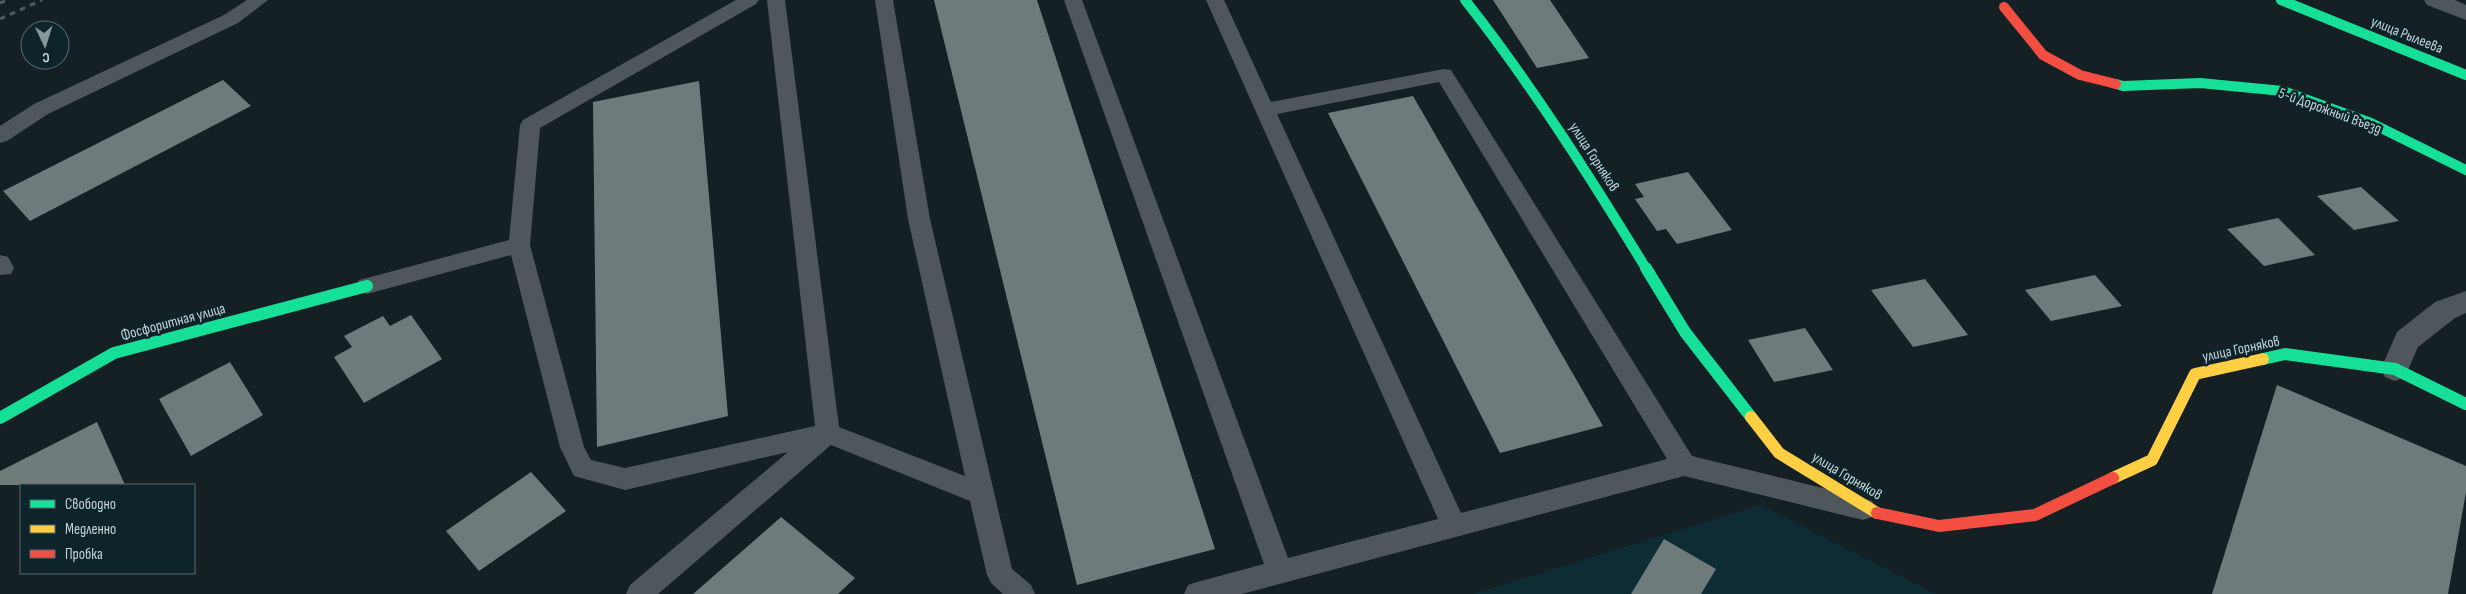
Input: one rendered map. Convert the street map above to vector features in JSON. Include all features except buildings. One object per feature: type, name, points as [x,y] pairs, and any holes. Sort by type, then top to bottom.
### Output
[{"type":"street","name":"улица Горняков","points":[[1465,0],[1498,42],[1594,183],[1685,332],[1779,453],[1878,513],[1939,526],[2035,515],[2152,460],[2195,374],[2285,354],[2395,369],[2466,404]]},
{"type":"street","name":"улица Рылеева","points":[[2281,0],[2466,74]]},
{"type":"street","points":[[2435,0],[2466,13]]},
{"type":"street","name":"5-й Дорожный Въезд","points":[[2004,7],[2043,54],[2080,75],[2123,86],[2200,83],[2283,91],[2370,123],[2466,170]]},
{"type":"street","name":"Фосфоритная улица","points":[[0,418],[114,353],[367,286]]},
{"type":"street","points":[[2395,369],[2407,340],[2445,310],[2466,302]]},
{"type":"lane","points":[[0,136],[40,109],[231,19],[258,0]]},
{"type":"lane","points":[[750,0],[530,125],[519,245],[572,447],[583,469],[625,479],[828,433],[982,494]]},
{"type":"lane","points":[[776,0],[828,433]]},
{"type":"lane","points":[[884,0],[920,219],[1000,575],[1022,594]]},
{"type":"lane","points":[[1073,0],[1280,573]]},
{"type":"lane","points":[[1215,0],[1456,527]]},
{"type":"lane","points":[[1265,110],[1444,75],[1684,465]]},
{"type":"lane","points":[[367,286],[519,245]]},
{"type":"lane","points":[[639,594],[828,433]]},
{"type":"lane","points":[[1197,594],[1456,527],[1684,465],[1878,513]]},
{"type":"shaded area","points":[[1760,505],[1936,594],[1473,594]]},
{"type":"railway","points":[[0,3],[7,0]]},
{"type":"railway","points":[[0,19],[42,0]]},
{"type":"traffic: fast","points":[[1465,0],[1498,42],[1594,183],[1685,332],[1751,417]]},
{"type":"traffic: fast","points":[[2281,0],[2466,75]]},
{"type":"traffic: fast","points":[[2116,84],[2123,86],[2200,83],[2283,91],[2371,123],[2466,170]]},
{"type":"traffic: fast","points":[[0,418],[114,353],[367,286]]},
{"type":"traffic: fast","points":[[2263,359],[2285,354],[2395,369],[2466,404]]},
{"type":"traffic: slow","points":[[2113,478],[2152,460],[2195,374],[2263,359]]},
{"type":"traffic: slow","points":[[1751,417],[1779,453],[1877,513]]},
{"type":"traffic: jam","points":[[2004,7],[2043,55],[2080,75],[2116,84]]},
{"type":"traffic: jam","points":[[1877,513],[1939,526],[2035,515],[2113,478]]}]
